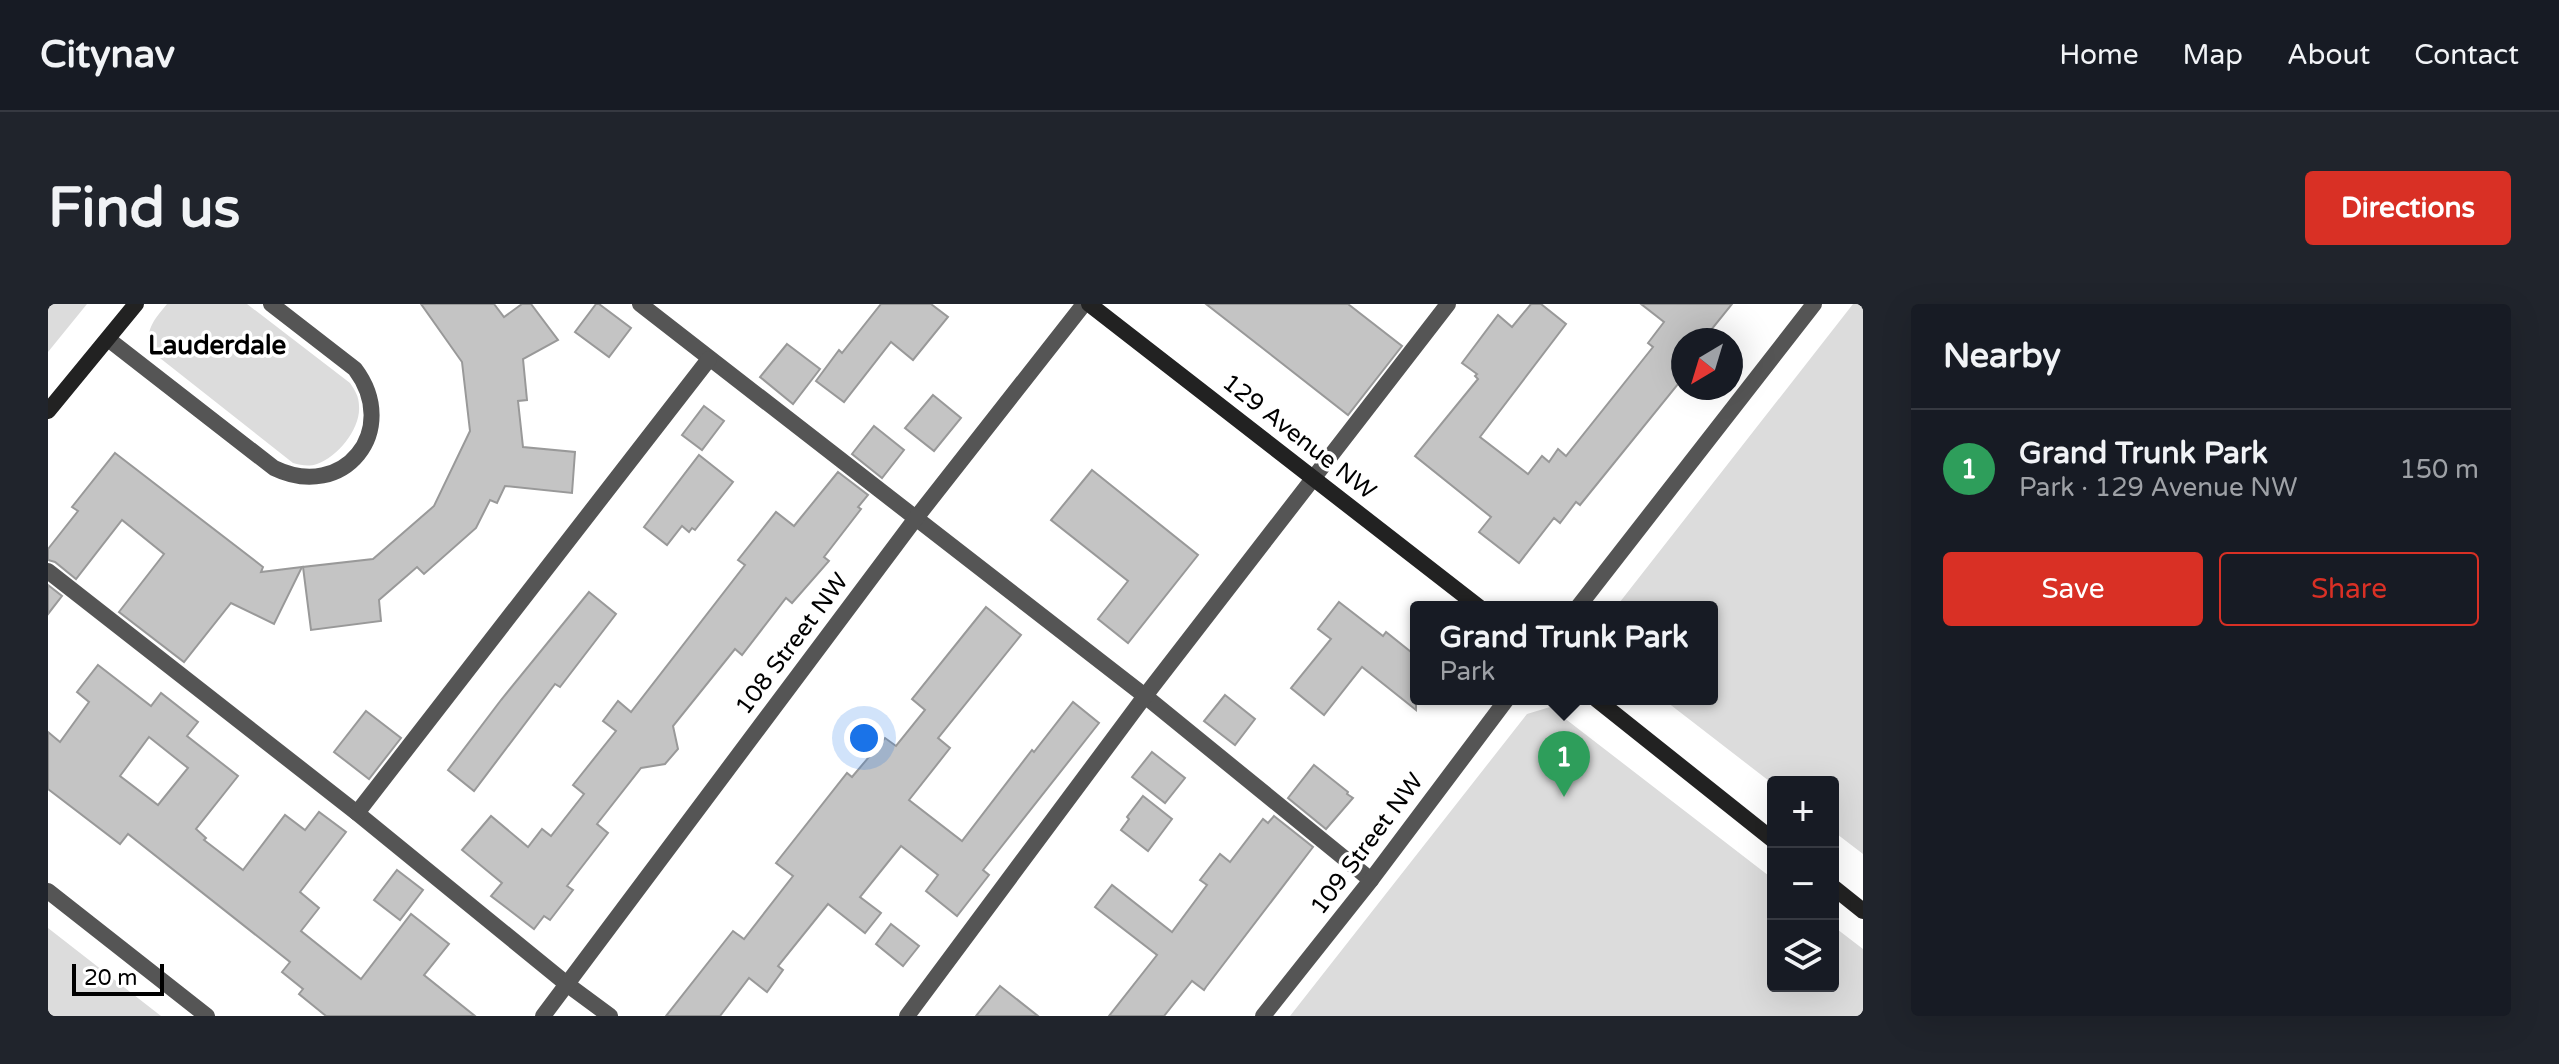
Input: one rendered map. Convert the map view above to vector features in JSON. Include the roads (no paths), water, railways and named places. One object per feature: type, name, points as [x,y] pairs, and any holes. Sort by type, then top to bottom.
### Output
[{"type":"street","points":[[48,411],[136,304]]},
{"type":"street","points":[[108,339],[274,468],[303,478],[333,474],[346,466],[366,443],[373,412],[371,397],[355,369],[271,304]]},
{"type":"street","points":[[640,304],[1145,696],[1371,880]]},
{"type":"street","name":"129 Avenue NW","points":[[1087,304],[1471,601]]},
{"type":"street","name":"108 Street NW","points":[[543,1016],[916,518],[1087,304]]},
{"type":"street","points":[[907,1016],[1145,696],[1448,304]]},
{"type":"street","points":[[1583,601],[1814,304]]},
{"type":"street","points":[[357,813],[709,359]]},
{"type":"street","points":[[48,571],[610,1016]]},
{"type":"street","name":"109 Street NW","points":[[1263,1016],[1371,880],[1502,705]]},
{"type":"street","points":[[1604,705],[1767,835]]},
{"type":"street","points":[[48,891],[207,1016]]},
{"type":"street","points":[[1839,892],[1863,911]]},
{"type":"place","name":"Grand Trunk Park","points":[[1564,797]]},
{"type":"district","name":"Lauderdale","points":[[217,345]]}]
